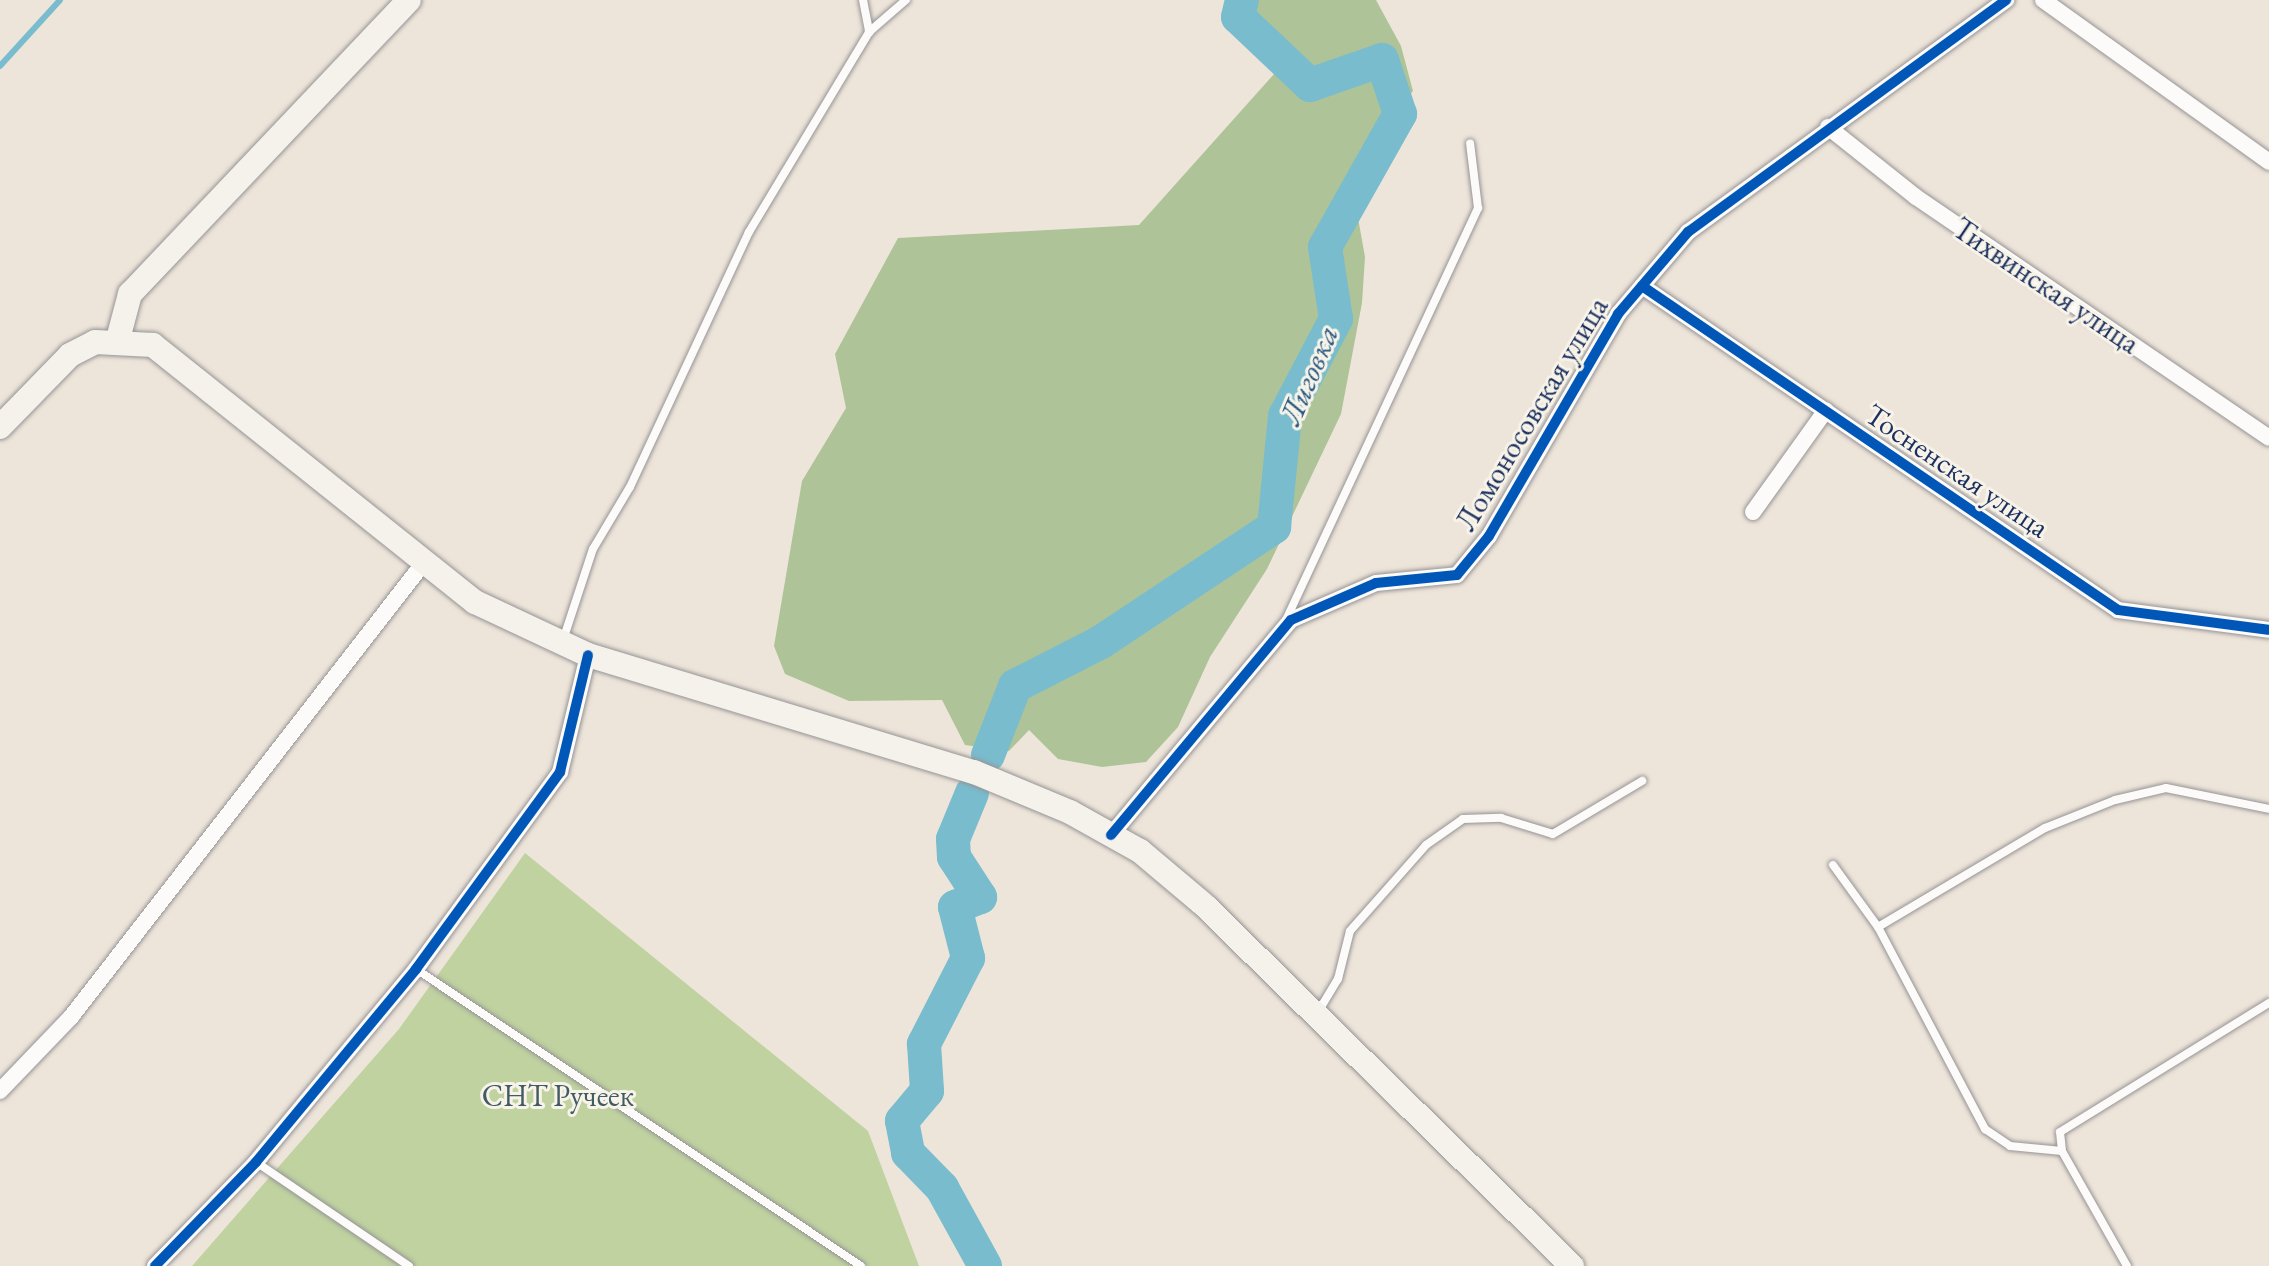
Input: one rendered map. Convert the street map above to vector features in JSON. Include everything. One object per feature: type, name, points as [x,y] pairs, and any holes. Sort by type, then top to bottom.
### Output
[{"type":"main road","points":[[118,339],[130,294],[409,0]]},
{"type":"main road","points":[[0,427],[70,355],[118,339],[153,345],[189,369],[422,565],[475,602],[588,655],[974,772],[1111,835],[1203,904],[1572,1266]]},
{"type":"street","name":"Ломоносовская улица","points":[[1111,835],[1283,631],[1376,583],[1457,575],[1642,286],[1688,232],[2006,0]]},
{"type":"street","points":[[2043,0],[2269,162]]},
{"type":"street","name":"Тихвинская улица","points":[[1828,127],[1916,197],[2269,438]]},
{"type":"street","name":"Тосненская улица","points":[[1642,286],[2118,610],[2269,630]]},
{"type":"street","points":[[1753,512],[1826,410]]},
{"type":"street","points":[[0,1091],[71,1017],[422,565]]},
{"type":"street","points":[[155,1266],[256,1162],[416,969],[560,772],[588,655]]},
{"type":"lane","points":[[863,0],[869,32]]},
{"type":"lane","points":[[562,642],[593,549],[630,487],[749,232],[869,32],[906,0]]},
{"type":"lane","points":[[1283,631],[1478,208],[1470,143]]},
{"type":"lane","points":[[1317,1013],[1338,979],[1350,931],[1426,845],[1463,819],[1501,818],[1553,834],[1642,781]]},
{"type":"lane","points":[[1878,927],[2045,828],[2115,800],[2166,788],[2269,809]]},
{"type":"lane","points":[[1833,865],[1878,927],[1985,1129],[2010,1146],[2062,1151]]},
{"type":"lane","points":[[416,969],[861,1266]]},
{"type":"lane","points":[[2127,1266],[2062,1151],[2060,1132],[2070,1120],[2269,1003]]},
{"type":"lane","points":[[256,1162],[409,1266]]},
{"type":"green space","points":[[1242,0],[1376,0],[1401,46],[1413,91],[1357,157],[1352,184],[1365,257],[1362,303],[1341,414],[1267,569],[1210,657],[1178,727],[1146,762],[1102,767],[1058,759],[1029,730],[1009,751],[965,745],[942,700],[849,701],[785,674],[774,646],[802,481],[846,408],[835,354],[898,238],[1139,225],[1291,55]]},
{"type":"green space","name":"СНТ Ручеек","points":[[525,853],[868,1131],[919,1266],[192,1266],[399,1029]]},
{"type":"waterway","points":[[0,66],[60,0]]},
{"type":"waterway","name":"Лиговка","points":[[988,755],[1015,686],[1101,642],[1274,527],[1285,416],[1336,319],[1325,247],[1400,114],[1382,60],[1310,85],[1238,17],[1242,0]]},
{"type":"waterway","name":"Лиговка","points":[[972,793],[953,839],[954,857],[980,897],[955,907],[968,958],[924,1044],[927,1091],[902,1121],[908,1153],[942,1188],[985,1266]]},
{"type":"cycle path","points":[[1111,835],[1291,620],[1376,583],[1457,575],[1489,536],[1618,314],[1688,232],[2006,0]]},
{"type":"cycle path","points":[[1642,286],[2118,610],[2269,630]]},
{"type":"cycle path","points":[[155,1266],[256,1162],[416,969],[560,772],[588,655]]}]
